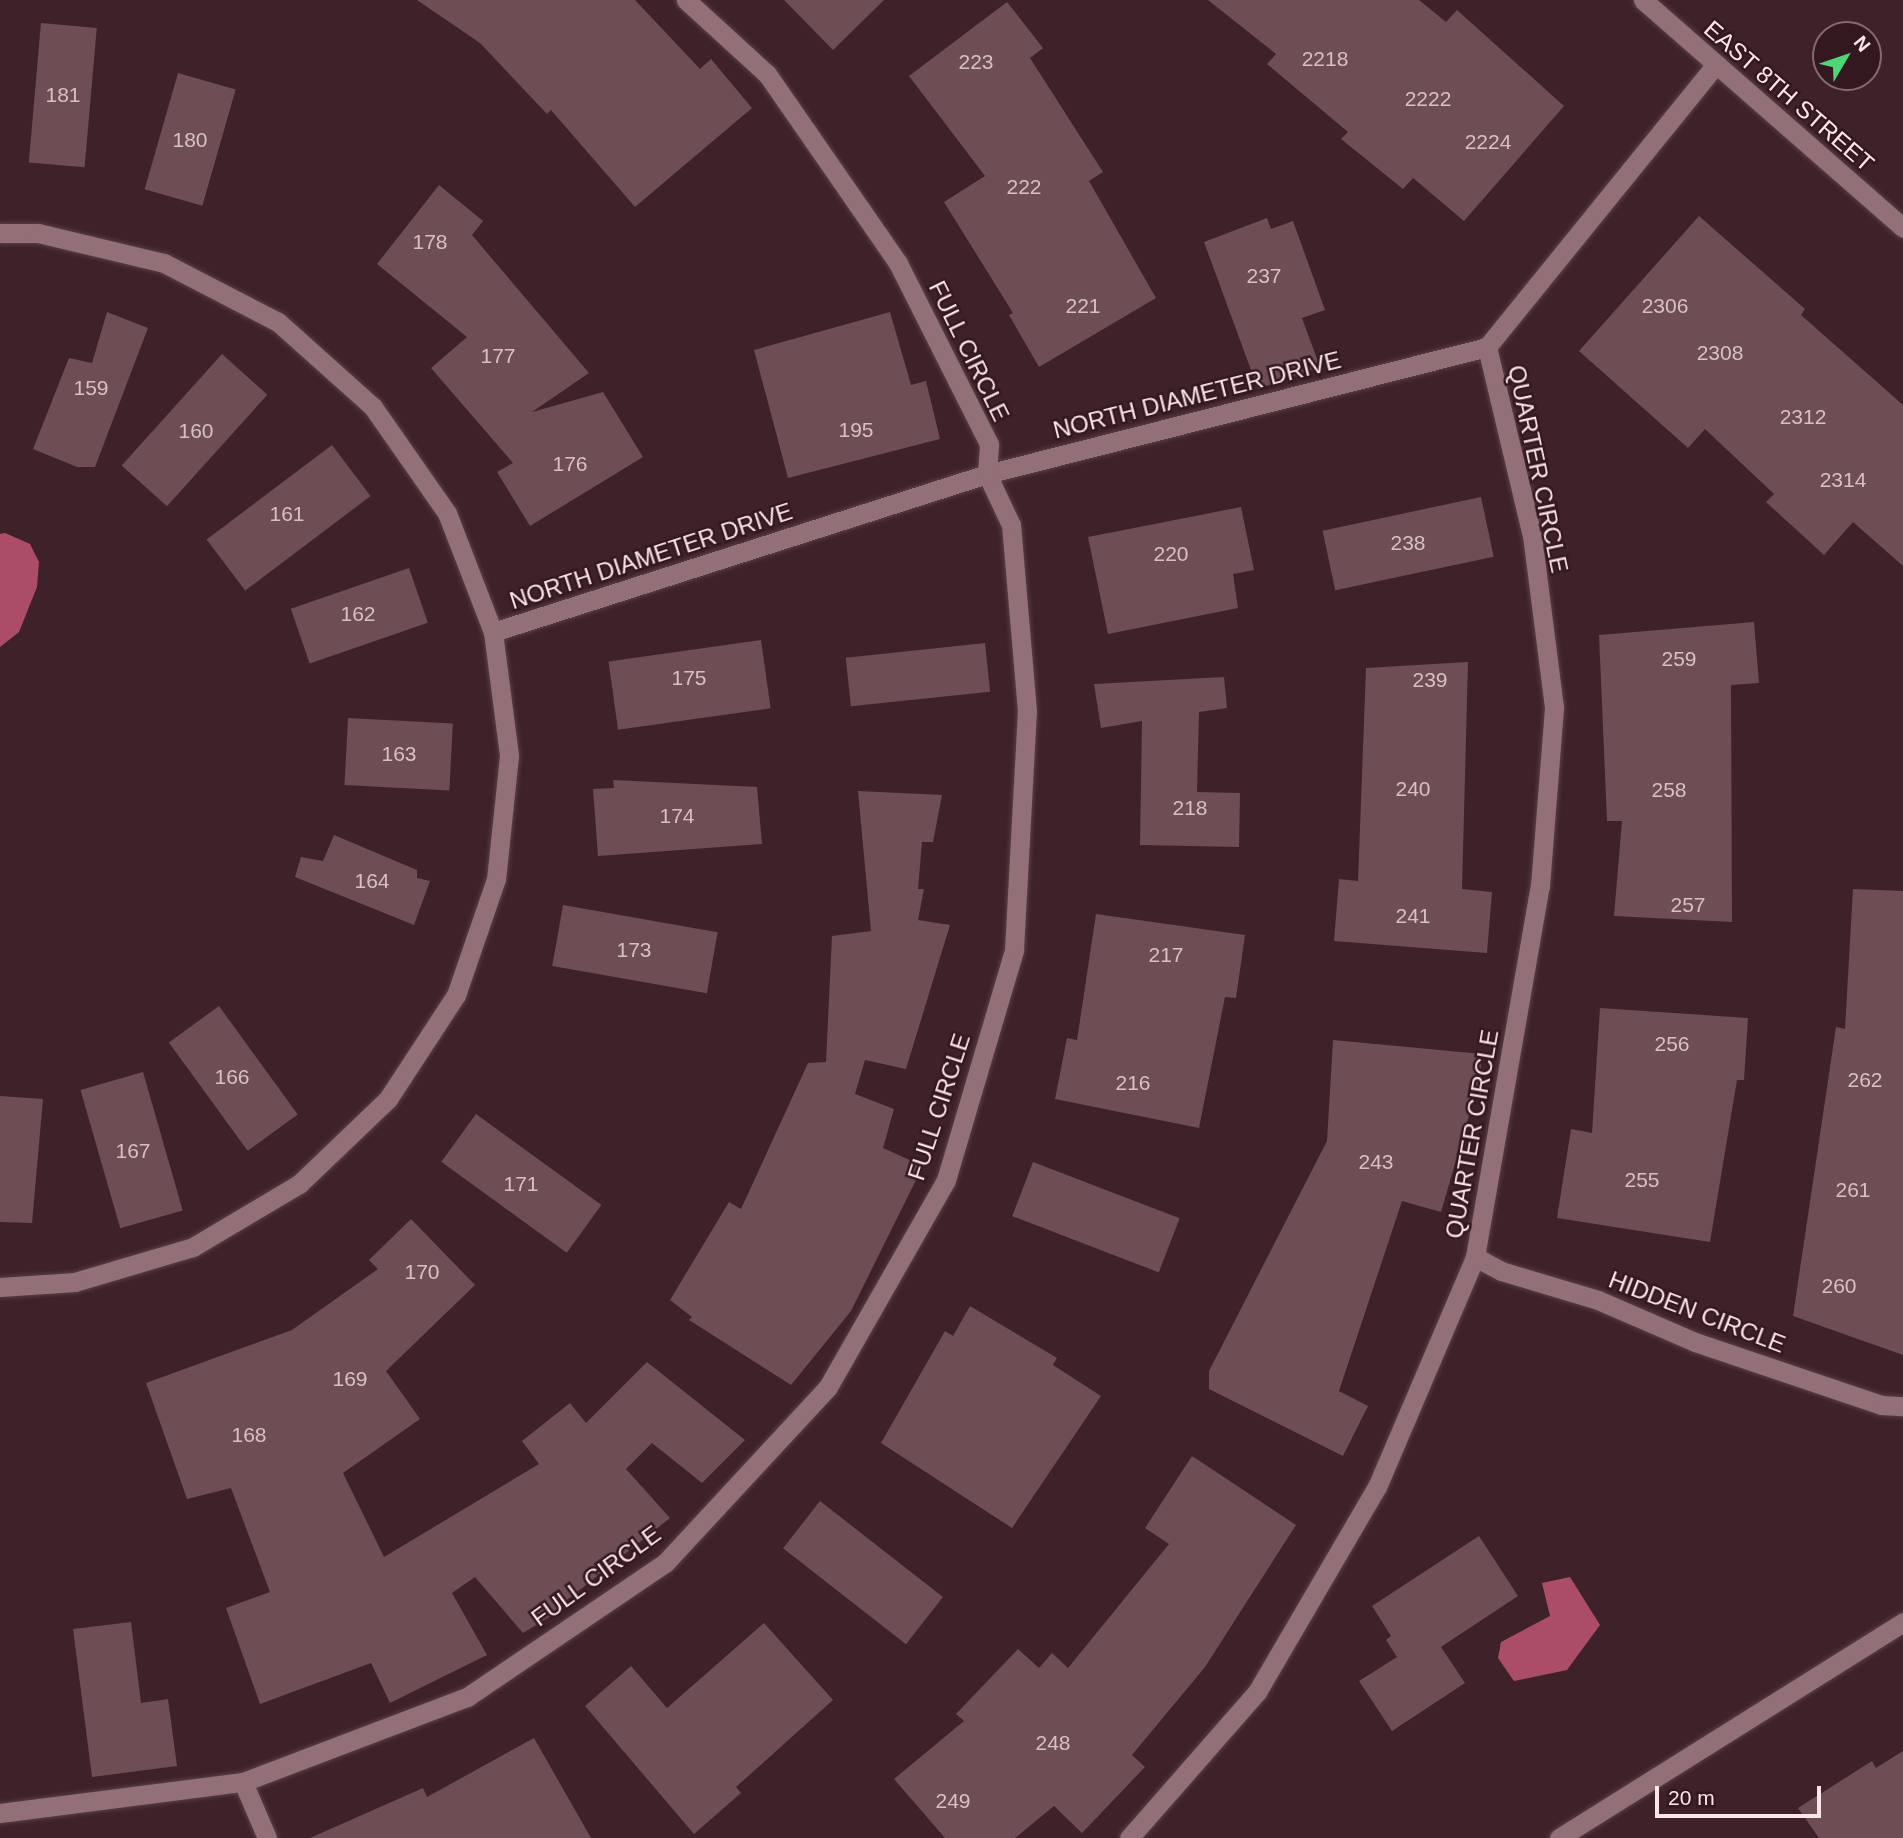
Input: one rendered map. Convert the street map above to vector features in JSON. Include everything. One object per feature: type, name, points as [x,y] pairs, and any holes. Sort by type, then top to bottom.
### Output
[{"type":"street","name":"FULL CIRCLE","points":[[0,1813],[243,1782],[467,1697],[665,1563],[834,1376],[946,1180],[1014,950],[1027,711],[1011,525],[987,474],[989,444],[898,262],[767,74],[686,0]]},
{"type":"street","name":"EAST 8TH STREET","points":[[1643,0],[1903,228]]},
{"type":"street","points":[[1487,347],[1716,64]]},
{"type":"street","points":[[0,233],[38,233],[163,263],[278,322],[373,407],[447,513],[493,632],[509,756],[496,879],[456,995],[388,1099],[299,1184],[193,1247],[75,1282],[0,1287]]},
{"type":"street","name":"NORTH DIAMETER DRIVE","points":[[493,632],[987,474],[1487,347]]},
{"type":"street","name":"QUARTER CIRCLE","points":[[1129,1838],[1257,1692],[1377,1487],[1475,1257],[1540,886],[1554,707],[1532,536],[1487,347]]},
{"type":"street","name":"HIDDEN CIRCLE","points":[[1475,1257],[1501,1271],[1598,1300],[1695,1342],[1881,1405],[1903,1406]]},
{"type":"street","points":[[1559,1838],[1903,1622]]},
{"type":"street","points":[[243,1782],[267,1838]]},
{"type":"shaded area","points":[[5,533],[30,544],[39,562],[37,587],[19,632],[0,647],[0,534]]},
{"type":"shaded area","points":[[1570,1577],[1600,1625],[1567,1670],[1514,1681],[1498,1658],[1501,1642],[1550,1616],[1542,1583]]},
{"type":"building","points":[[417,0],[635,0],[700,69],[711,59],[752,108],[635,207],[551,110],[547,114],[480,43]]},
{"type":"building","points":[[784,0],[884,0],[833,50]]},
{"type":"building","points":[[1208,0],[1419,0],[1446,22],[1457,10],[1564,106],[1464,221],[1413,178],[1403,189],[1341,139],[1348,132],[1267,64],[1276,54]]},
{"type":"building","points":[[1007,2],[1043,48],[1030,58],[1103,172],[1089,181],[1156,298],[1039,367],[1009,315],[1013,313],[944,202],[985,176],[909,76]]},
{"type":"building","points":[[41,23],[97,28],[85,167],[29,162]]},
{"type":"building","points":[[178,73],[236,90],[202,206],[145,189]]},
{"type":"building","points":[[439,185],[483,221],[472,235],[589,373],[532,412],[603,392],[643,457],[530,526],[497,472],[513,463],[431,368],[467,337],[377,264]]},
{"type":"building","points":[[1699,216],[1805,309],[1801,315],[1903,405],[1903,566],[1853,522],[1824,555],[1766,502],[1774,494],[1705,429],[1688,448],[1579,351]]},
{"type":"building","points":[[1267,218],[1271,229],[1293,221],[1325,310],[1302,318],[1320,367],[1258,389],[1204,242]]},
{"type":"building","points":[[107,312],[148,328],[95,467],[77,467],[33,449],[69,358],[92,363]]},
{"type":"building","points":[[890,312],[911,385],[926,381],[940,439],[788,478],[754,350]]},
{"type":"building","points":[[222,354],[267,395],[167,506],[122,465]]},
{"type":"building","points":[[332,445],[371,496],[245,591],[207,539]]},
{"type":"building","points":[[1481,497],[1494,557],[1335,590],[1323,531]]},
{"type":"building","points":[[1241,507],[1254,570],[1233,574],[1238,608],[1108,634],[1088,537]]},
{"type":"building","points":[[409,568],[428,623],[310,664],[291,609]]},
{"type":"building","points":[[1754,622],[1759,683],[1731,685],[1732,922],[1614,916],[1622,821],[1607,821],[1599,635]]},
{"type":"building","points":[[761,640],[771,708],[618,730],[608,661]]},
{"type":"building","points":[[985,643],[990,692],[851,706],[846,658]]},
{"type":"building","points":[[1468,662],[1462,889],[1492,892],[1487,953],[1334,941],[1339,879],[1358,881],[1366,668]]},
{"type":"building","points":[[1224,677],[1227,708],[1199,712],[1197,792],[1240,793],[1239,847],[1140,845],[1142,721],[1101,728],[1094,684]]},
{"type":"building","points":[[348,718],[453,723],[449,790],[344,785]]},
{"type":"building","points":[[613,780],[757,787],[762,844],[598,856],[593,789],[614,788]]},
{"type":"building","points":[[858,791],[942,795],[933,842],[922,842],[918,889],[924,889],[918,920],[950,925],[906,1069],[865,1060],[855,1094],[894,1109],[883,1148],[923,1166],[851,1311],[791,1385],[689,1320],[692,1317],[670,1300],[729,1202],[741,1209],[808,1063],[826,1062],[832,936],[871,931]]},
{"type":"building","points":[[334,835],[417,870],[417,878],[430,881],[414,925],[295,877],[301,857],[323,861]]},
{"type":"building","points":[[1853,889],[1903,891],[1903,1355],[1793,1316],[1836,1027],[1845,1029]]},
{"type":"building","points":[[563,905],[718,932],[707,993],[552,966]]},
{"type":"building","points":[[1096,914],[1245,935],[1236,998],[1225,997],[1199,1128],[1055,1099],[1067,1038],[1077,1040]]},
{"type":"building","points":[[219,1006],[298,1114],[248,1151],[169,1042]]},
{"type":"building","points":[[1600,1008],[1748,1018],[1744,1080],[1737,1080],[1710,1242],[1557,1218],[1571,1129],[1592,1133]]},
{"type":"building","points":[[1333,1040],[1482,1054],[1480,1078],[1441,1212],[1402,1201],[1339,1391],[1368,1406],[1343,1456],[1209,1389],[1209,1371],[1327,1141]]},
{"type":"building","points":[[143,1072],[183,1210],[120,1228],[81,1090]]},
{"type":"building","points":[[0,1096],[43,1099],[32,1223],[0,1222]]},
{"type":"building","points":[[476,1114],[601,1205],[567,1253],[441,1162]]},
{"type":"building","points":[[1033,1162],[1180,1218],[1159,1272],[1012,1216]]},
{"type":"building","points":[[411,1219],[475,1285],[386,1371],[420,1419],[343,1473],[384,1557],[539,1464],[522,1441],[570,1403],[586,1423],[647,1362],[745,1440],[702,1483],[652,1443],[626,1469],[670,1518],[562,1604],[564,1608],[523,1633],[475,1577],[452,1593],[487,1655],[390,1703],[371,1663],[260,1704],[226,1608],[270,1592],[231,1488],[187,1499],[146,1383],[292,1330],[378,1269],[369,1260]]},
{"type":"building","points":[[970,1306],[1057,1358],[1053,1365],[1101,1396],[1012,1528],[881,1443],[945,1331],[953,1336]]},
{"type":"building","points":[[1192,1456],[1296,1525],[1205,1667],[1132,1755],[1145,1767],[1082,1833],[1054,1806],[1015,1838],[945,1838],[894,1779],[964,1721],[956,1714],[1018,1649],[1039,1668],[1052,1653],[1068,1668],[1169,1544],[1145,1528]]},
{"type":"building","points":[[820,1501],[943,1597],[906,1644],[783,1548]]},
{"type":"building","points":[[1479,1536],[1518,1596],[1441,1647],[1465,1683],[1392,1731],[1359,1681],[1397,1657],[1386,1640],[1391,1636],[1372,1606]]},
{"type":"building","points":[[131,1622],[141,1703],[168,1699],[177,1766],[92,1777],[73,1629]]},
{"type":"building","points":[[764,1623],[833,1700],[736,1787],[741,1793],[694,1834],[585,1706],[631,1666],[667,1708]]},
{"type":"building","points":[[534,1738],[591,1838],[310,1838],[423,1788],[427,1797]]},
{"type":"building","points":[[1903,1751],[1903,1838],[1819,1838],[1798,1808],[1872,1761],[1876,1768]]}]
